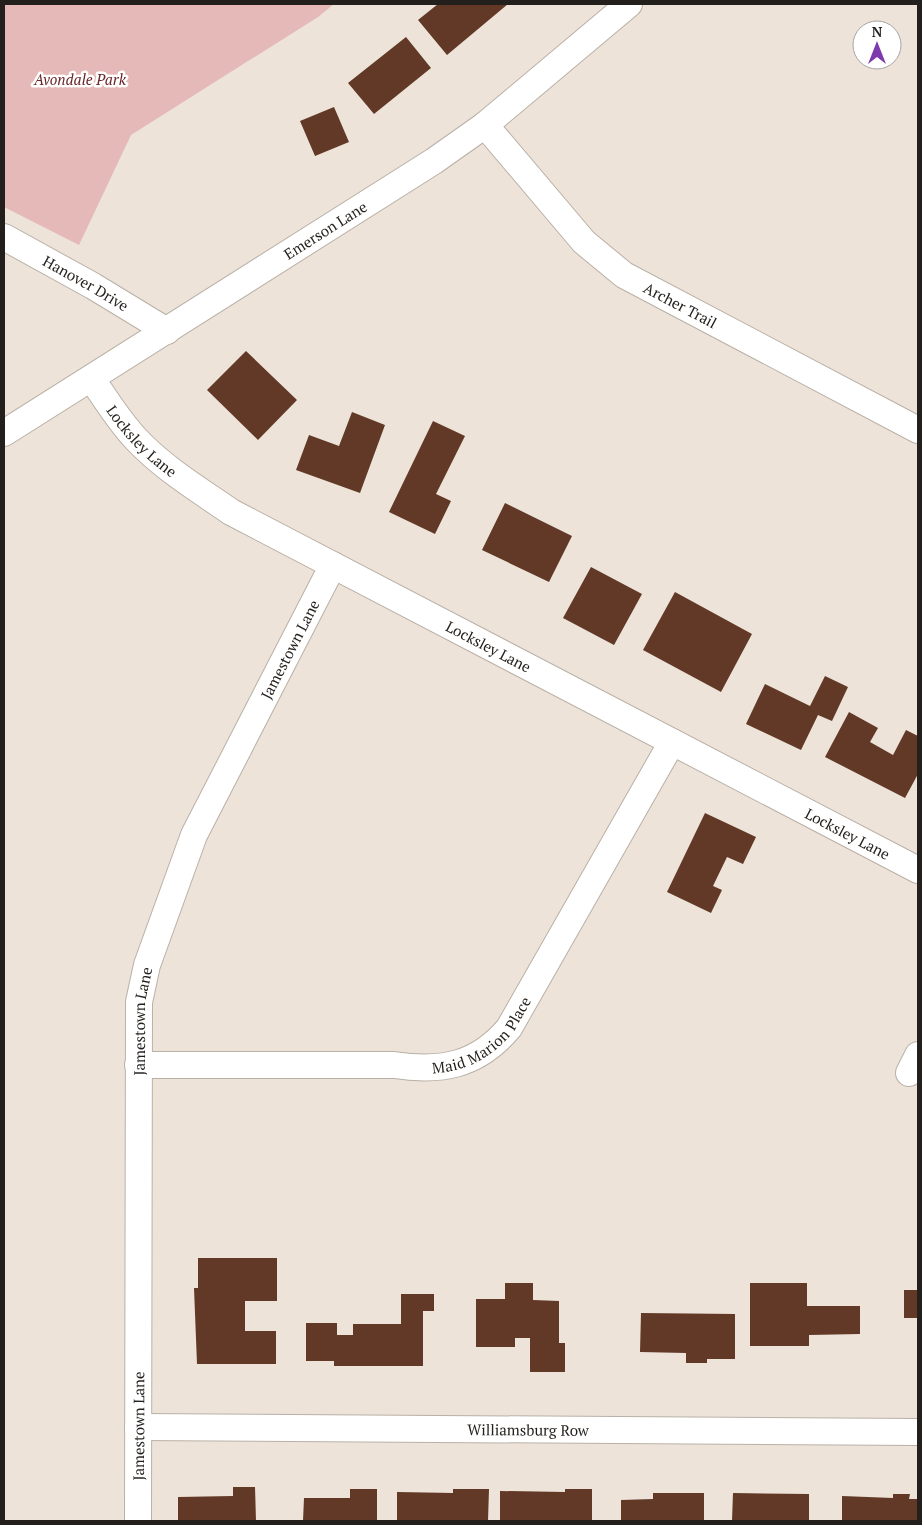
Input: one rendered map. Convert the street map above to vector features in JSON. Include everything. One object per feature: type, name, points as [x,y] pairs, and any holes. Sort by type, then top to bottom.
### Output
[{"type":"street","name":"Emerson Lane","points":[[4,433],[434,161],[485,125],[629,4]]},
{"type":"street","name":"Archer Trail","points":[[485,125],[584,242],[624,274],[918,430]]},
{"type":"street","name":"Hanover Drive","points":[[4,237],[94,286],[167,331]]},
{"type":"street","name":"Locksley Lane","points":[[92,379],[116,415],[136,440],[174,472],[231,512],[918,870]]},
{"type":"street","name":"Jamestown Lane","points":[[138,1521],[139,1002],[147,965],[194,835],[333,564]]},
{"type":"street","name":"Maid Marion Place","points":[[138,1065],[394,1065],[421,1069],[455,1065],[489,1049],[496,1044],[509,1028],[672,742]]},
{"type":"street","name":"Williamsburg Row","points":[[138,1427],[918,1432]]},
{"type":"green space","name":"Avondale Park","points":[[4,4],[334,4],[318,17],[131,135],[79,245],[4,207]]},
{"type":"building","points":[[438,4],[508,4],[447,55],[418,20]]},
{"type":"building","points":[[406,37],[431,68],[374,114],[348,83]]},
{"type":"building","points":[[334,107],[349,142],[315,156],[300,121]]},
{"type":"building","points":[[246,351],[297,400],[258,440],[207,390]]},
{"type":"building","points":[[352,412],[385,425],[360,493],[296,470],[309,435],[339,446]]},
{"type":"building","points":[[433,421],[465,436],[436,494],[451,501],[435,534],[389,512]]},
{"type":"building","points":[[505,503],[572,536],[549,582],[482,550]]},
{"type":"building","points":[[591,567],[642,594],[614,645],[563,618]]},
{"type":"building","points":[[675,592],[752,634],[721,692],[643,650]]},
{"type":"building","points":[[825,676],[848,687],[832,721],[818,715],[801,750],[746,724],[765,684],[810,706]]},
{"type":"building","points":[[849,712],[878,728],[870,742],[893,755],[906,730],[918,736],[918,774],[905,798],[825,757]]},
{"type":"building","points":[[705,813],[756,837],[743,864],[727,857],[713,886],[722,890],[711,913],[667,892]]},
{"type":"building","points":[[198,1258],[277,1258],[277,1301],[245,1301],[245,1331],[276,1331],[276,1364],[197,1364],[194,1288],[198,1288]]},
{"type":"building","points":[[505,1283],[533,1283],[533,1300],[559,1301],[559,1343],[565,1343],[565,1372],[530,1372],[530,1338],[515,1338],[515,1347],[476,1347],[476,1299],[505,1299]]},
{"type":"building","points":[[750,1283],[807,1283],[807,1306],[860,1306],[860,1334],[809,1335],[809,1346],[750,1346]]},
{"type":"building","points":[[904,1290],[918,1290],[918,1318],[904,1318]]},
{"type":"building","points":[[401,1294],[434,1294],[434,1311],[423,1311],[423,1366],[334,1366],[334,1361],[306,1361],[306,1323],[337,1323],[337,1335],[353,1335],[353,1324],[401,1324]]},
{"type":"building","points":[[641,1313],[735,1314],[735,1359],[707,1359],[707,1363],[686,1363],[686,1353],[640,1352]]},
{"type":"building","points":[[233,1487],[255,1487],[256,1521],[178,1521],[178,1497],[233,1496]]},
{"type":"building","points":[[350,1489],[377,1489],[377,1521],[303,1521],[304,1498],[350,1498]]},
{"type":"building","points":[[453,1489],[489,1489],[488,1521],[397,1521],[397,1492],[453,1493]]},
{"type":"building","points":[[565,1489],[592,1489],[592,1521],[500,1521],[500,1491],[565,1492]]},
{"type":"building","points":[[653,1493],[704,1493],[704,1521],[621,1521],[621,1500],[653,1499]]},
{"type":"building","points":[[733,1493],[809,1494],[809,1521],[732,1521]]},
{"type":"building","points":[[893,1494],[910,1494],[909,1499],[918,1499],[918,1521],[842,1521],[842,1496],[893,1498]]}]
